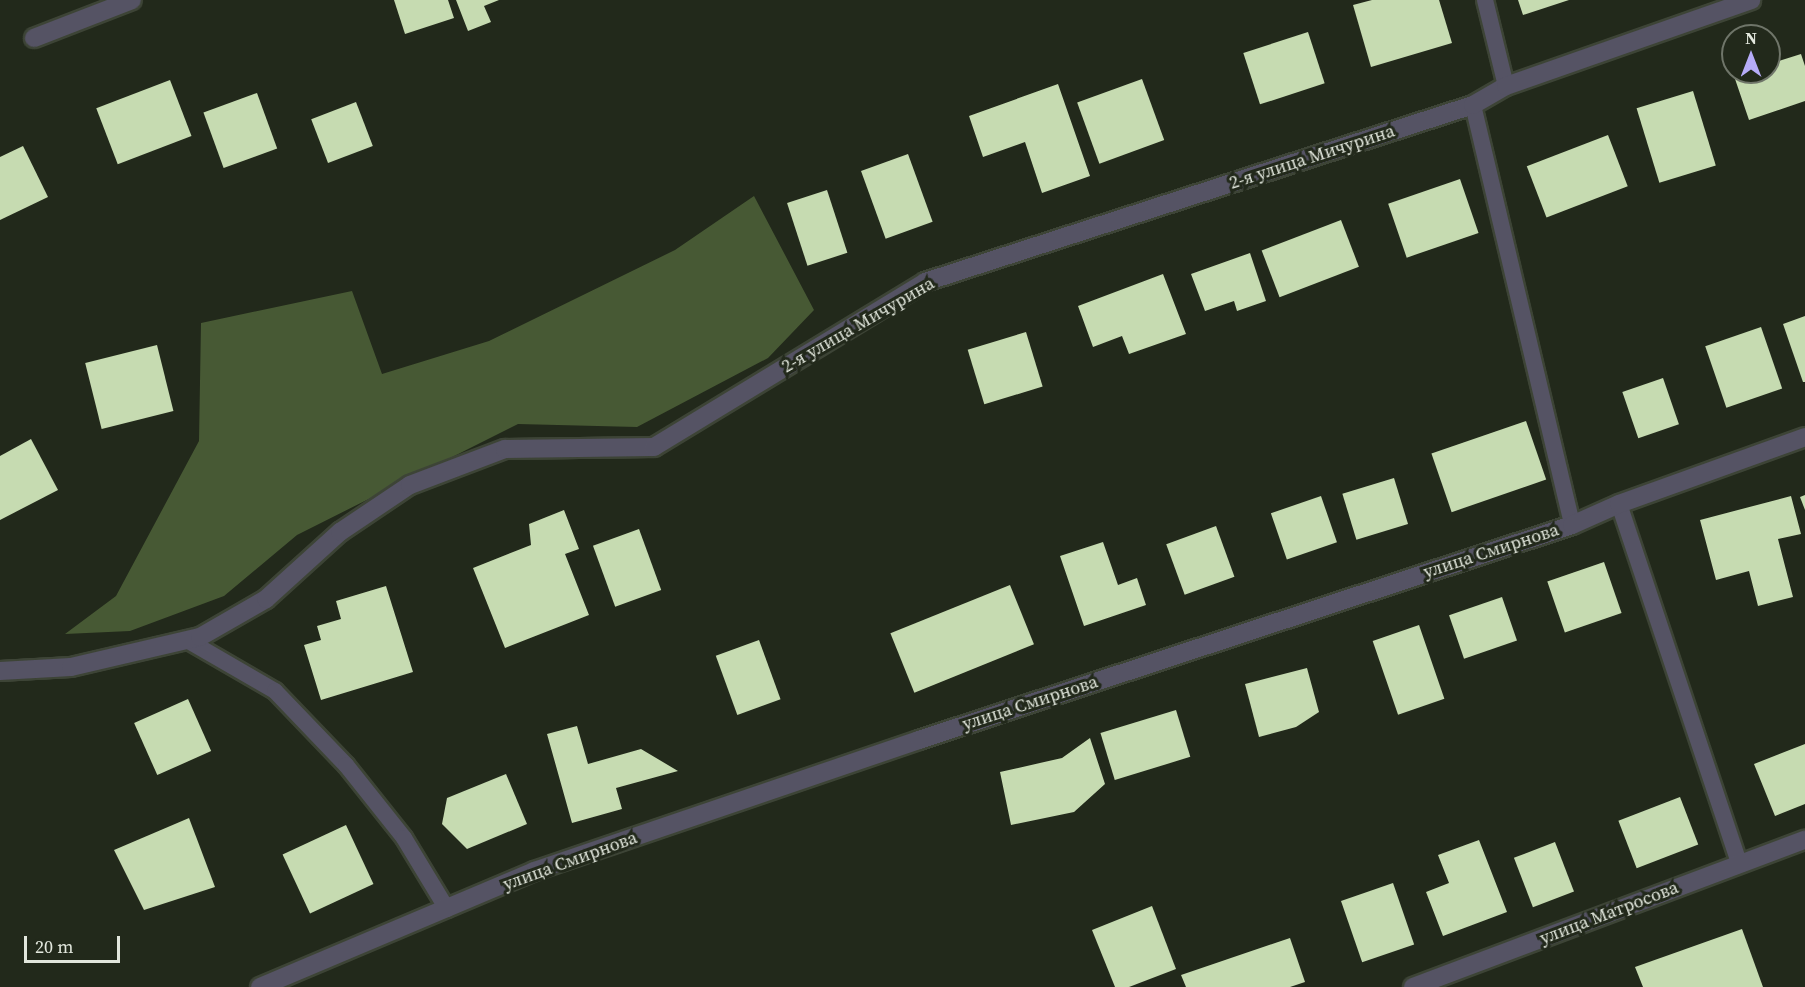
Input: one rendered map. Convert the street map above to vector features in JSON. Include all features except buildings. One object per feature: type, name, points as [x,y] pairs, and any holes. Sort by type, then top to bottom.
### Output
[{"type":"street","points":[[34,38],[132,0]]},
{"type":"street","name":"2-я улица Мичурина","points":[[0,671],[71,667],[200,637],[266,599],[340,531],[410,485],[505,449],[654,447],[925,282],[1473,105],[1506,86],[1751,0]]},
{"type":"street","name":"улица Смирнова","points":[[260,987],[534,872],[896,748],[1572,525],[1619,504],[1805,437]]},
{"type":"street","name":"улица Матросова","points":[[1413,987],[1805,840]]},
{"type":"lane","points":[[1485,0],[1506,86]]},
{"type":"lane","points":[[1473,105],[1572,525]]},
{"type":"lane","points":[[1619,504],[1739,864]]},
{"type":"lane","points":[[187,640],[275,691],[283,699],[345,765],[404,837],[447,909]]},
{"type":"green space","points":[[754,196],[814,310],[768,358],[637,427],[518,424],[297,535],[224,596],[130,631],[65,634],[116,596],[199,441],[201,323],[352,291],[382,374],[489,341],[675,250]]}]
